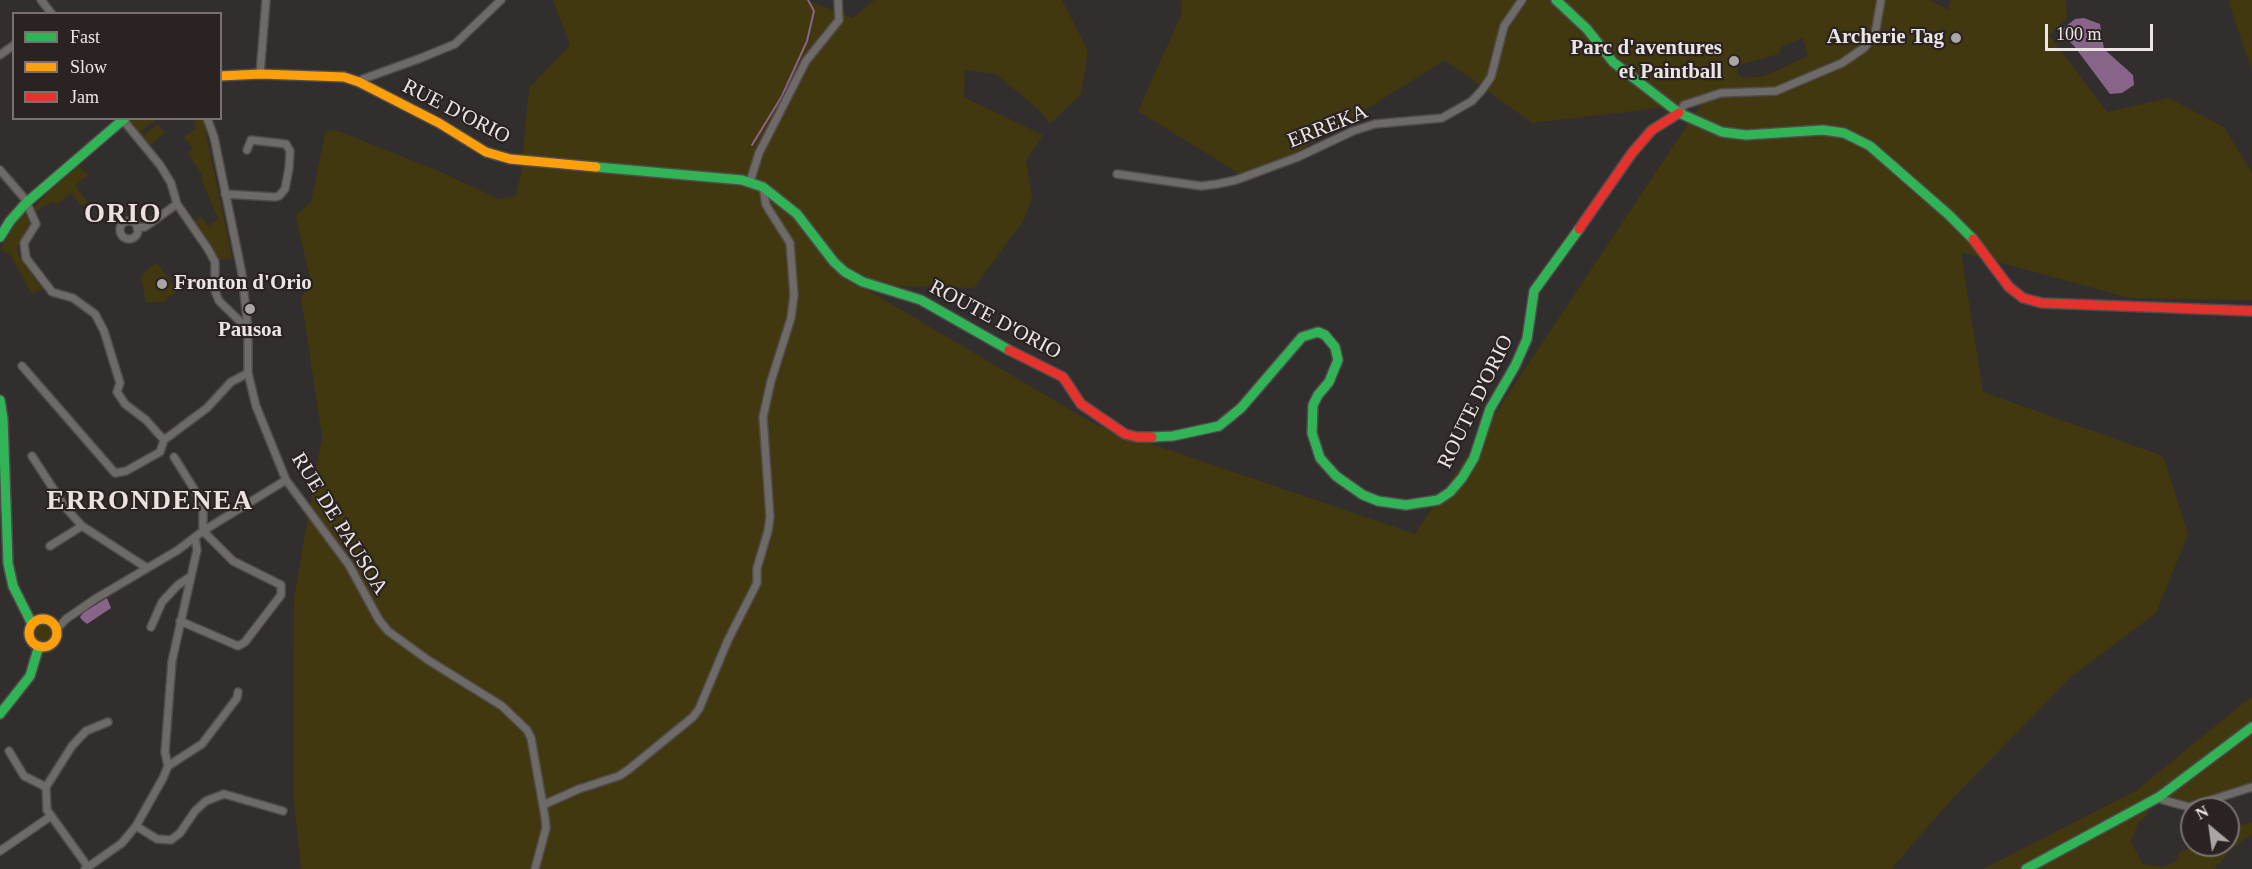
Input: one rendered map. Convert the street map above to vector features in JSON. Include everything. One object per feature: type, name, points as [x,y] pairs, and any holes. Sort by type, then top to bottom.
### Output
[{"type":"street","points":[[41,0],[50,12]]},
{"type":"street","points":[[260,74],[266,0]]},
{"type":"street","points":[[359,82],[455,44],[501,0]]},
{"type":"street","points":[[750,182],[759,153],[806,61],[839,20],[838,0]]},
{"type":"street","name":"ERREKA","points":[[1118,174],[1201,186],[1217,184],[1236,180],[1298,157],[1353,131],[1375,124],[1442,118],[1472,101],[1491,77],[1504,26],[1522,0]]},
{"type":"street","points":[[1556,0],[1587,29],[1613,62],[1679,113],[1722,132],[1746,135],[1823,130],[1844,134],[1870,146],[1950,215],[1976,242],[2009,287],[2023,298],[2042,303],[2252,311]]},
{"type":"street","points":[[1679,113],[1684,105],[1721,93],[1776,91],[1842,63],[1864,48],[1875,34],[1881,0]]},
{"type":"street","name":"RUE D'ORIO","points":[[222,76],[334,75],[359,82],[439,123],[486,152],[510,159],[750,182]]},
{"type":"street","name":"ROUTE D'ORIO","points":[[750,182],[763,187],[797,214],[834,262],[845,272],[863,282],[921,300],[1008,349],[1052,370],[1063,377],[1081,404],[1125,434],[1149,438],[1203,431],[1220,426],[1241,408],[1302,337],[1317,332],[1325,335],[1335,347],[1338,360],[1329,382],[1312,405],[1312,433],[1320,458],[1336,476],[1363,495],[1392,504],[1422,504],[1438,500],[1450,492],[1474,458],[1490,410],[1515,366],[1527,339],[1534,291],[1540,281],[1588,218],[1632,153],[1652,130],[1679,113]]},
{"type":"street","points":[[0,237],[26,203],[123,120]]},
{"type":"street","points":[[125,120],[160,165],[171,183],[177,204],[215,262],[215,291],[219,301],[248,329]]},
{"type":"street","name":"RUE DE PAUSOA","points":[[207,120],[242,274],[248,329],[248,373],[256,406],[286,480],[349,565],[379,620],[388,631],[428,660],[487,695],[522,722],[531,738],[546,828],[536,869]]},
{"type":"street","points":[[225,194],[275,197],[285,189],[290,151],[286,144],[251,140],[247,150]]},
{"type":"street","points":[[0,170],[25,199],[36,224],[24,243],[26,258],[52,292],[73,298],[95,314],[104,331],[120,383],[117,392],[125,404],[146,420],[164,440]]},
{"type":"street","points":[[543,805],[579,789],[619,776],[693,717],[699,709],[728,640],[757,583],[757,567],[770,516],[763,417],[771,381],[791,318],[794,295],[790,243],[766,205],[763,187]]},
{"type":"street","points":[[137,228],[145,227],[177,204]]},
{"type":"street","points":[[22,366],[116,473],[126,471],[159,452],[164,440],[207,408],[231,382],[248,373]]},
{"type":"street","points":[[0,400],[3,419],[8,563],[13,586],[32,624]]},
{"type":"street","points":[[32,456],[65,507],[82,526],[147,568]]},
{"type":"street","points":[[174,457],[194,489],[203,510],[203,531],[233,561],[280,585],[281,595],[245,642],[238,646],[180,621]]},
{"type":"street","points":[[57,629],[66,619],[95,599],[286,480]]},
{"type":"street","points":[[50,546],[82,526]]},
{"type":"street","points":[[168,766],[165,752],[172,661],[197,550],[195,537]]},
{"type":"street","points":[[151,627],[162,602],[178,585],[190,577]]},
{"type":"street","points":[[43,618],[49,619],[57,629],[57,636],[53,643],[46,646],[39,646],[30,638],[29,631],[32,624],[43,618]]},
{"type":"street","points":[[0,714],[30,676],[39,646]]},
{"type":"street","points":[[108,723],[86,731],[72,746],[46,787],[48,810],[86,868],[122,843],[136,826],[168,766],[202,744],[237,698],[238,692]]},
{"type":"street","points":[[2026,869],[2159,797],[2252,727]]},
{"type":"street","points":[[9,751],[24,776],[46,787]]},
{"type":"street","points":[[2159,797],[2188,807],[2252,787]]},
{"type":"street","points":[[136,826],[157,839],[171,840],[180,833],[195,811],[206,801],[224,794],[283,811]]},
{"type":"street","points":[[0,851],[51,816]]},
{"type":"shaded area","points":[[553,0],[808,0],[852,18],[875,0],[1062,0],[1088,51],[1081,94],[1050,124],[1039,110],[996,74],[965,70],[964,97],[1043,135],[1026,161],[1032,198],[1024,220],[974,288],[859,285],[1096,425],[1415,534],[1702,103],[1532,123],[1445,60],[1251,181],[1138,111],[1182,13],[1182,0],[1930,0],[1948,10],[1951,0],[2066,0],[2067,18],[2049,35],[2107,112],[2169,98],[2224,127],[2252,173],[2252,300],[2130,298],[1961,252],[1983,392],[2163,456],[2188,534],[2156,613],[2072,676],[1954,797],[1891,869],[301,869],[293,793],[294,598],[322,436],[301,297],[311,283],[296,216],[311,202],[325,134],[330,130],[341,132],[441,172],[499,199],[516,196],[521,174],[529,88],[570,45]],"holes":[[[1803,38],[1808,56],[1764,76],[1744,78],[1737,73],[1737,66],[1779,54],[1782,46]]]},
{"type":"shaded area","points":[[2231,0],[2252,0],[2252,72],[2229,3]]},
{"type":"shaded area","points":[[2084,18],[2100,24],[2104,49],[2133,75],[2134,85],[2122,93],[2110,94],[2074,46],[2061,33],[2075,19]]},
{"type":"shaded area","points":[[132,120],[156,120],[141,131],[144,135],[158,124],[165,133],[148,144],[130,123]]},
{"type":"shaded area","points":[[196,120],[203,120],[232,258],[218,260],[211,244],[194,221],[202,217],[208,226],[218,219],[201,178],[203,176],[188,154],[193,149],[184,137],[196,128],[194,123]]},
{"type":"shaded area","points":[[78,167],[88,175],[75,185],[88,203],[81,206],[71,193],[57,204],[53,201],[36,211],[35,207],[41,199]]},
{"type":"shaded area","points":[[22,214],[26,215],[30,225],[19,242],[18,255],[42,289],[32,294],[11,256],[0,249]]},
{"type":"shaded area","name":"Fronton d'Orio","points":[[157,263],[177,291],[165,302],[146,302],[141,279],[144,272]]},
{"type":"shaded area","points":[[107,598],[111,608],[87,624],[82,620],[80,617],[84,612]]},
{"type":"shaded area","points":[[43,619],[53,623],[57,633],[53,643],[43,647],[33,643],[29,633],[33,623]]},
{"type":"shaded area","points":[[2252,696],[2252,783],[2210,797],[2180,797],[2180,802],[2157,797],[2146,816],[2138,823],[2131,842],[2143,864],[2163,867],[2175,862],[2180,852],[2180,857],[2225,857],[2213,869],[1983,869],[2137,790]]},
{"type":"shaded area","points":[[2252,822],[2252,834],[2240,843],[2240,826]]},
{"type":"waterway","points":[[752,145],[782,96],[807,41],[814,11],[808,0]]},
{"type":"traffic: fast","points":[[1556,0],[1587,29],[1613,62],[1679,113],[1722,132],[1746,135],[1823,130],[1844,133],[1870,146],[1973,239]]},
{"type":"traffic: fast","points":[[0,237],[26,203],[123,120]]},
{"type":"traffic: fast","points":[[596,167],[742,180],[763,187],[797,214],[834,262],[845,272],[863,282],[921,300],[1009,350]]},
{"type":"traffic: fast","points":[[1152,437],[1173,436],[1219,426],[1241,408],[1302,337],[1318,332],[1325,335],[1335,347],[1338,360],[1329,382],[1313,405],[1312,433],[1320,458],[1336,476],[1363,495],[1378,501],[1406,505],[1438,500],[1450,492],[1474,458],[1490,409],[1515,366],[1527,339],[1534,291],[1579,229]]},
{"type":"traffic: fast","points":[[0,400],[3,419],[8,563],[13,586],[32,624]]},
{"type":"traffic: fast","points":[[0,714],[30,676],[39,646]]},
{"type":"traffic: fast","points":[[2026,869],[2159,797],[2252,727]]},
{"type":"traffic: slow","points":[[222,76],[260,74],[344,77],[359,82],[439,123],[486,152],[510,159],[596,167]]},
{"type":"traffic: slow","points":[[43,619],[53,623],[57,633],[53,643],[43,647],[33,643],[29,633],[33,623],[43,619]]},
{"type":"traffic: jam","points":[[1579,229],[1632,153],[1652,130],[1679,113]]},
{"type":"traffic: jam","points":[[1973,239],[2009,287],[2023,298],[2042,303],[2252,311]]},
{"type":"traffic: jam","points":[[1009,350],[1063,377],[1081,404],[1125,434],[1152,437]]},
{"type":"place","name":"Archerie Tag","points":[[1956,38]]},
{"type":"place","name":"Parc d'aventures et Paintball","points":[[1734,61]]},
{"type":"place","name":"Fronton d'Orio","points":[[162,284]]},
{"type":"place","name":"Pausoa","points":[[250,309]]},
{"type":"district","name":"ORIO","points":[[123,215]]},
{"type":"district","name":"ERRONDENEA","points":[[150,502]]}]
